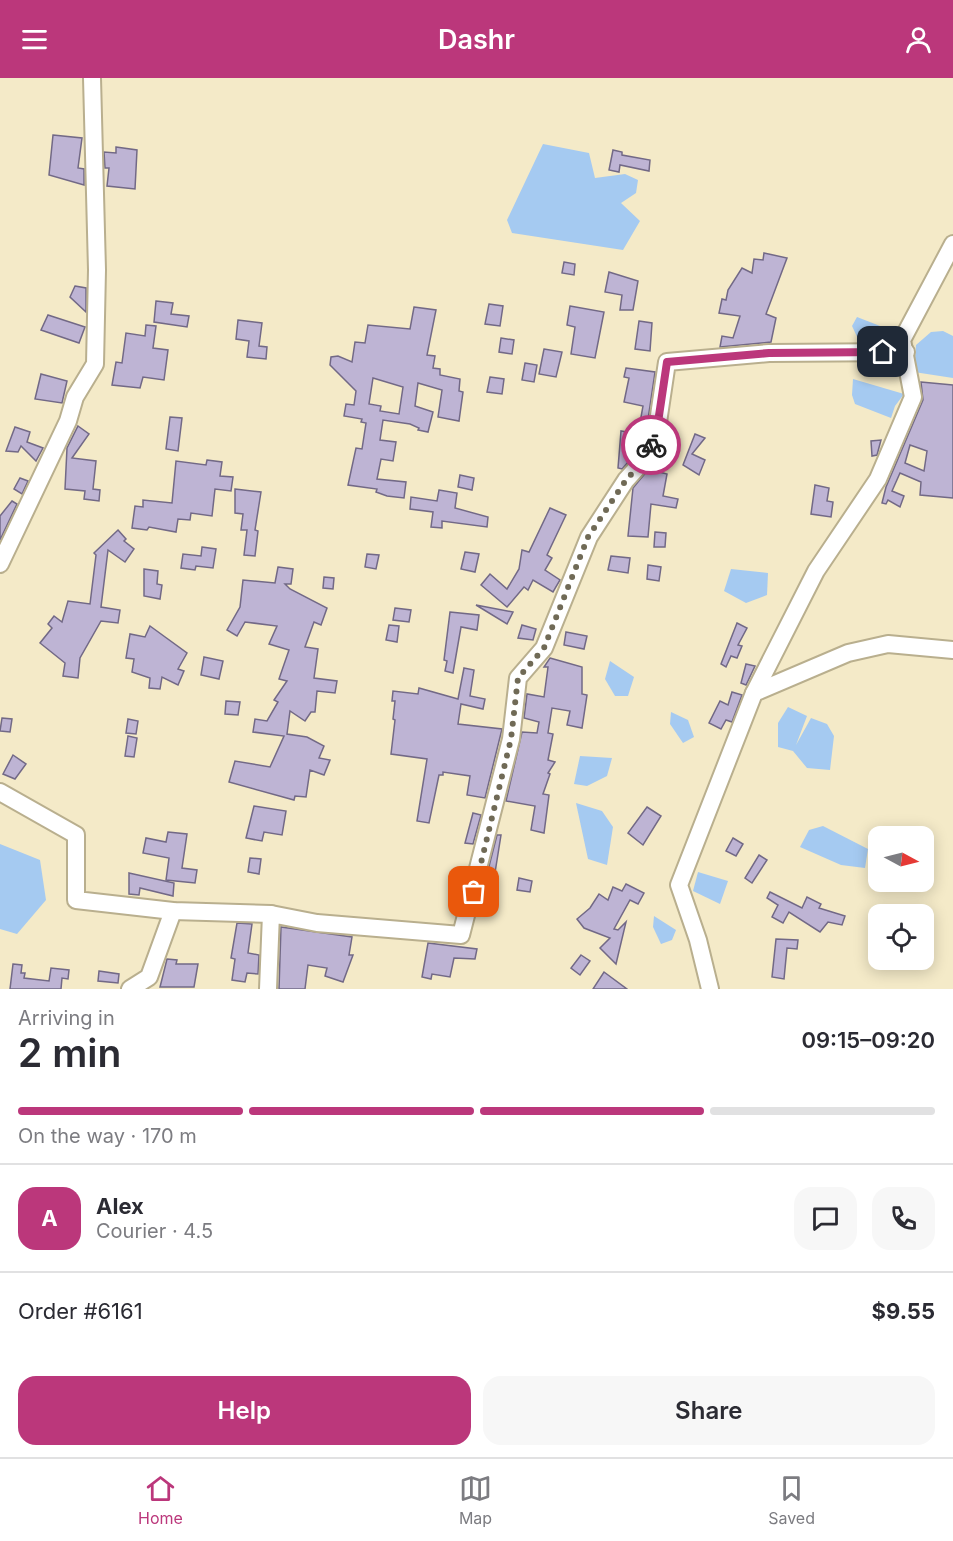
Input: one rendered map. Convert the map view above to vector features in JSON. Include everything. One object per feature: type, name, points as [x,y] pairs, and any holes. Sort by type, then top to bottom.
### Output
[{"type":"street","points":[[0,564],[68,421],[75,397],[95,364],[97,270],[92,78]]},
{"type":"street","points":[[710,989],[698,940],[679,885],[753,693],[816,571],[878,479],[914,398],[903,340],[953,244]]},
{"type":"street","points":[[0,792],[76,835],[76,900],[173,911],[271,914],[317,923],[461,935],[511,739],[518,678],[544,648],[588,537],[626,480],[646,458],[657,429],[667,362],[769,353],[906,352]]},
{"type":"street","points":[[753,693],[848,653],[888,644],[923,645],[953,650]]},
{"type":"street","points":[[130,989],[149,977],[173,911]]},
{"type":"street","points":[[268,989],[271,914]]},
{"type":"water","points":[[543,144],[589,153],[595,178],[625,174],[638,180],[636,193],[621,203],[640,221],[623,250],[512,233],[507,220]]},
{"type":"water","points":[[857,317],[893,331],[887,345],[860,343],[852,326]]},
{"type":"water","points":[[943,331],[953,336],[953,378],[914,372],[916,345],[931,332]]},
{"type":"water","points":[[853,379],[904,394],[895,406],[891,418],[855,404],[852,395]]},
{"type":"water","points":[[731,569],[768,573],[767,595],[746,603],[724,591]]},
{"type":"water","points":[[610,661],[634,677],[628,696],[615,696],[605,679]]},
{"type":"water","points":[[788,707],[807,716],[796,745],[811,718],[827,724],[834,736],[830,770],[807,768],[793,751],[778,747],[778,723]]},
{"type":"water","points":[[671,712],[688,720],[694,737],[683,743],[670,724]]},
{"type":"water","points":[[580,756],[612,758],[607,776],[587,786],[574,784]]},
{"type":"water","points":[[576,803],[602,811],[613,827],[607,865],[588,859]]},
{"type":"water","points":[[823,826],[868,849],[865,868],[841,865],[800,847],[809,830]]},
{"type":"water","points":[[0,844],[40,860],[46,900],[17,934],[0,929]]},
{"type":"water","points":[[698,872],[728,881],[720,904],[693,891]]},
{"type":"water","points":[[654,916],[676,930],[672,940],[661,944],[653,927]]},
{"type":"building","points":[[53,135],[82,138],[78,168],[84,169],[84,185],[49,175]]},
{"type":"building","points":[[116,147],[137,150],[135,189],[107,186],[109,168],[105,168],[104,152],[116,153]]},
{"type":"building","points":[[613,150],[622,152],[622,155],[650,160],[649,171],[620,165],[619,172],[609,170]]},
{"type":"building","points":[[764,253],[787,258],[766,314],[776,318],[771,342],[720,347],[722,336],[733,338],[740,316],[719,313],[722,299],[726,300],[728,290],[742,268],[752,273],[754,259],[763,260]]},
{"type":"building","points":[[564,262],[575,264],[574,275],[562,273]]},
{"type":"building","points":[[609,272],[638,281],[633,310],[620,310],[622,295],[605,292]]},
{"type":"building","points":[[75,286],[86,288],[86,312],[70,297]]},
{"type":"building","points":[[156,301],[173,303],[171,314],[189,316],[187,327],[154,322]]},
{"type":"building","points":[[489,304],[503,306],[500,326],[485,324]]},
{"type":"building","points":[[570,306],[604,312],[595,358],[571,354],[575,327],[567,325]]},
{"type":"building","points":[[414,307],[436,310],[427,355],[435,356],[433,368],[440,369],[440,375],[460,379],[459,391],[463,392],[459,421],[438,417],[442,390],[418,383],[415,406],[433,412],[428,432],[418,430],[419,428],[410,424],[383,420],[380,440],[396,442],[393,461],[381,459],[377,479],[406,482],[404,498],[387,496],[376,492],[377,489],[348,485],[356,448],[362,449],[366,423],[361,422],[362,419],[344,416],[346,404],[354,405],[356,391],[330,365],[331,357],[338,356],[352,362],[355,342],[365,343],[368,325],[410,329]],"holes":[[[373,378],[403,387],[399,414],[380,411],[381,406],[369,404]]]},
{"type":"building","points":[[48,315],[85,327],[79,343],[41,330]]},
{"type":"building","points":[[238,320],[262,323],[259,346],[267,347],[266,359],[247,357],[249,341],[236,339]]},
{"type":"building","points":[[639,321],[652,323],[650,351],[635,349]]},
{"type":"building","points":[[146,325],[156,326],[153,348],[168,350],[164,380],[143,377],[140,388],[112,385],[116,362],[122,363],[126,333],[145,336]]},
{"type":"building","points":[[501,338],[514,340],[512,354],[499,352]]},
{"type":"building","points":[[544,349],[562,352],[556,377],[539,374]]},
{"type":"building","points":[[525,363],[537,365],[534,382],[522,380]]},
{"type":"building","points":[[626,368],[655,372],[647,426],[637,452],[622,469],[618,468],[621,431],[638,434],[643,406],[624,402],[629,378],[624,377]]},
{"type":"building","points":[[41,374],[67,381],[62,403],[35,399]]},
{"type":"building","points":[[490,377],[504,379],[502,394],[487,392]]},
{"type":"building","points":[[921,382],[953,385],[953,498],[920,495],[921,482],[900,473],[892,491],[904,496],[900,507],[888,500],[886,504],[882,503],[886,487],[923,400]],"holes":[[[910,445],[927,451],[924,471],[905,463]]]},
{"type":"building","points":[[170,417],[182,418],[178,451],[166,449]]},
{"type":"building","points":[[78,426],[89,434],[72,458],[96,461],[93,489],[100,490],[99,501],[84,499],[85,491],[65,489],[67,448]]},
{"type":"building","points":[[15,427],[30,432],[27,442],[43,448],[36,461],[21,446],[18,452],[6,451]]},
{"type":"building","points":[[695,434],[705,438],[692,454],[705,460],[699,475],[683,465]]},
{"type":"building","points":[[881,440],[877,455],[872,456],[871,441]]},
{"type":"building","points":[[657,459],[661,459],[659,472],[667,474],[663,496],[678,499],[676,508],[651,504],[648,537],[628,536],[633,488]]},
{"type":"building","points":[[207,460],[222,462],[220,476],[233,477],[231,491],[215,489],[212,516],[191,513],[190,520],[178,519],[176,532],[149,527],[147,530],[132,528],[135,506],[143,507],[143,500],[172,503],[176,461],[206,465]]},
{"type":"building","points":[[460,475],[474,478],[472,490],[458,487]]},
{"type":"building","points":[[20,478],[28,481],[22,494],[14,489]]},
{"type":"building","points":[[815,485],[829,488],[827,501],[833,502],[831,517],[811,514]]},
{"type":"building","points":[[235,489],[261,492],[255,530],[258,531],[255,556],[244,555],[247,530],[241,530],[243,514],[235,513]]},
{"type":"building","points":[[439,490],[457,493],[455,508],[488,517],[487,527],[442,521],[442,528],[431,527],[433,512],[410,509],[411,497],[437,501]]},
{"type":"building","points":[[12,501],[17,504],[0,540],[0,516]]},
{"type":"building","points":[[550,508],[566,515],[547,555],[552,558],[545,570],[560,580],[553,592],[533,580],[528,590],[524,587],[507,607],[481,585],[490,574],[507,589],[519,569],[522,550],[529,552]]},
{"type":"building","points":[[118,530],[126,539],[124,541],[134,549],[125,562],[108,550],[101,607],[120,610],[118,623],[101,621],[80,658],[78,678],[63,676],[65,663],[40,643],[52,628],[48,624],[54,616],[62,622],[68,601],[90,604],[96,555],[94,553]]},
{"type":"building","points":[[655,532],[666,533],[665,547],[654,547]]},
{"type":"building","points":[[202,547],[216,549],[213,568],[196,566],[195,570],[181,568],[183,554],[201,556]]},
{"type":"building","points":[[465,552],[479,554],[475,572],[461,569]]},
{"type":"building","points":[[367,554],[379,555],[376,569],[365,567]]},
{"type":"building","points":[[611,556],[630,558],[628,573],[608,570]]},
{"type":"building","points":[[648,565],[661,567],[659,581],[647,579]]},
{"type":"building","points":[[278,567],[293,569],[291,584],[285,584],[290,589],[327,608],[321,625],[314,622],[305,647],[318,649],[314,678],[337,681],[335,693],[317,691],[315,712],[311,712],[305,721],[290,711],[287,734],[307,737],[324,746],[319,758],[330,760],[324,775],[310,770],[306,797],[295,796],[294,800],[229,782],[235,761],[270,767],[284,736],[253,732],[255,719],[267,721],[278,702],[274,700],[287,681],[279,679],[289,650],[269,644],[277,626],[245,622],[237,636],[227,630],[240,607],[243,580],[275,583]]},
{"type":"building","points":[[144,569],[158,571],[157,584],[162,585],[160,599],[144,596]]},
{"type":"building","points":[[324,577],[334,578],[333,589],[323,588]]},
{"type":"building","points":[[476,605],[513,612],[507,624]]},
{"type":"building","points":[[395,608],[411,610],[409,622],[393,620]]},
{"type":"building","points":[[450,612],[479,615],[477,630],[461,627],[453,673],[445,671],[447,661],[444,660]]},
{"type":"building","points":[[737,623],[747,628],[738,645],[742,646],[737,658],[731,656],[726,667],[721,664]]},
{"type":"building","points":[[389,625],[399,626],[397,642],[386,640]]},
{"type":"building","points":[[522,625],[536,629],[533,640],[518,638]]},
{"type":"building","points":[[150,626],[187,653],[178,669],[184,671],[178,685],[162,677],[160,689],[149,688],[150,678],[132,672],[134,659],[126,658],[130,634],[145,637]]},
{"type":"building","points":[[566,632],[587,636],[584,649],[564,645]]},
{"type":"building","points":[[204,657],[223,661],[219,679],[201,675]]},
{"type":"building","points":[[550,658],[582,667],[582,694],[587,695],[582,728],[567,725],[570,711],[552,708],[548,733],[553,734],[548,760],[555,762],[548,773],[550,774],[543,794],[549,795],[544,833],[531,830],[535,806],[506,801],[522,732],[537,733],[539,722],[524,718],[527,694],[544,697],[548,667],[544,667]]},
{"type":"building","points":[[746,664],[755,666],[746,685],[741,683]]},
{"type":"building","points":[[464,668],[474,670],[470,696],[485,699],[483,709],[461,704],[458,724],[502,729],[485,798],[467,795],[470,776],[443,772],[443,775],[439,775],[429,823],[417,821],[427,759],[391,754],[395,720],[393,719],[395,701],[392,701],[393,691],[418,694],[419,688],[458,699]]},
{"type":"building","points":[[732,692],[742,695],[732,722],[726,720],[721,729],[709,723],[720,701],[728,705]]},
{"type":"building","points":[[226,701],[240,702],[238,715],[225,714]]},
{"type":"building","points":[[2,718],[12,719],[10,732],[0,731]]},
{"type":"building","points":[[128,719],[138,721],[136,734],[126,733]]},
{"type":"building","points":[[128,736],[137,738],[134,757],[125,756]]},
{"type":"building","points":[[13,755],[26,764],[15,779],[3,774]]},
{"type":"building","points":[[254,806],[286,811],[282,835],[264,832],[262,841],[246,838]]},
{"type":"building","points":[[647,807],[661,816],[643,845],[628,833]]},
{"type":"building","points":[[473,813],[481,815],[473,844],[465,843]]},
{"type":"building","points":[[168,832],[187,834],[182,868],[197,870],[195,883],[166,880],[169,858],[143,853],[146,838],[166,842]]},
{"type":"building","points":[[497,835],[501,835],[494,879],[486,878]]},
{"type":"building","points":[[733,838],[743,844],[736,856],[726,851]]},
{"type":"building","points":[[759,855],[767,860],[752,883],[745,878]]},
{"type":"building","points":[[250,858],[261,859],[259,874],[248,872]]},
{"type":"building","points":[[129,873],[174,883],[173,896],[140,888],[139,895],[129,894]]},
{"type":"building","points":[[519,878],[532,881],[530,892],[517,890]]},
{"type":"building","points":[[626,884],[644,893],[638,904],[630,900],[614,929],[618,930],[626,922],[616,964],[600,948],[610,938],[584,928],[577,919],[590,908],[599,894],[608,900],[613,887],[622,891]]},
{"type":"building","points":[[770,892],[802,908],[807,897],[821,904],[819,908],[845,916],[842,925],[828,922],[820,932],[789,912],[783,923],[772,917],[778,905],[767,898]]},
{"type":"building","points":[[237,923],[252,924],[248,953],[259,955],[258,974],[247,973],[245,982],[232,980],[235,959],[231,958]]},
{"type":"building","points":[[281,927],[352,937],[349,955],[353,955],[343,982],[325,976],[327,968],[308,965],[305,989],[279,989]]},
{"type":"building","points":[[776,939],[798,940],[797,949],[787,948],[784,979],[772,977]]},
{"type":"building","points":[[428,943],[477,949],[475,959],[454,958],[450,977],[432,974],[431,979],[422,977]]},
{"type":"building","points":[[581,955],[590,961],[580,975],[571,968]]},
{"type":"building","points":[[167,959],[177,960],[176,964],[198,964],[194,987],[160,987]]},
{"type":"building","points":[[13,964],[22,965],[21,973],[25,973],[24,978],[49,981],[51,968],[69,970],[68,979],[62,978],[61,989],[10,989]]},
{"type":"building","points":[[99,971],[119,974],[118,983],[98,981]]},
{"type":"building","points":[[604,972],[627,989],[593,989]]},
{"type":"way so far","points":[[474,892],[511,739],[518,678],[544,648],[588,537],[626,480],[646,458],[651,445]]},
{"type":"route","points":[[651,445],[657,429],[667,362],[769,353],[883,352]]}]
